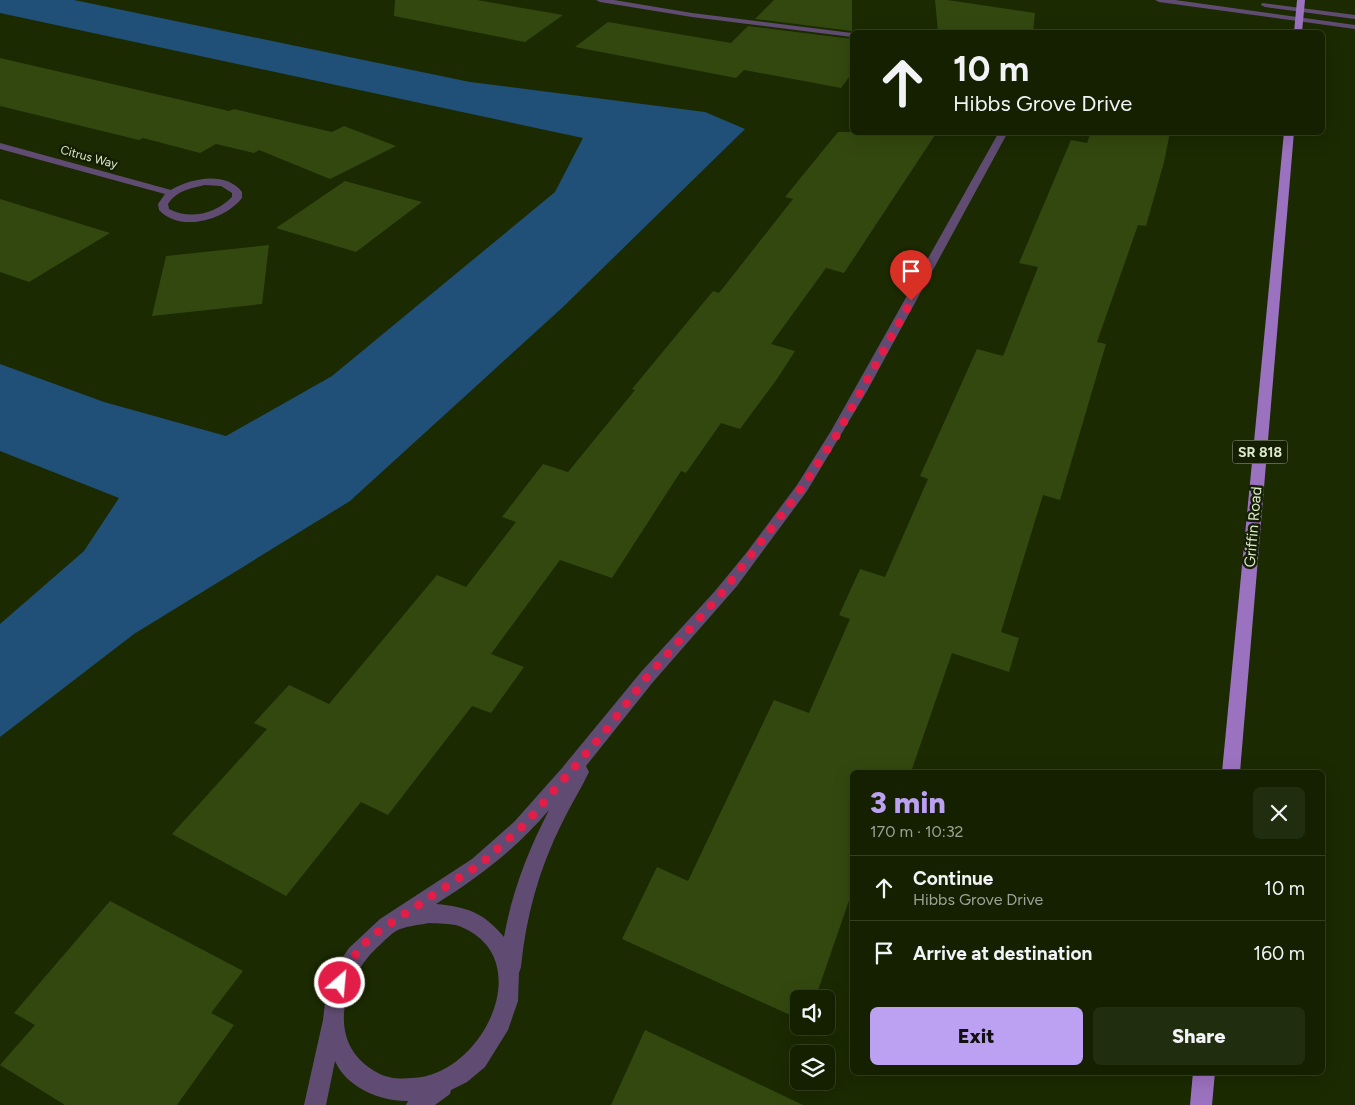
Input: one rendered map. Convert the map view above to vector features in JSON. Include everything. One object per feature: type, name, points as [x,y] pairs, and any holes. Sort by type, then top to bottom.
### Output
[{"type":"main road","points":[[1298,30],[1301,0]]},
{"type":"main road","name":"Griffin Road","points":[[1231,770],[1289,135]]},
{"type":"main road","points":[[1201,1105],[1204,1075]]},
{"type":"street","points":[[600,0],[692,15],[850,35]]},
{"type":"street","points":[[1159,0],[1355,28]]},
{"type":"street","points":[[1258,4],[1355,17]]},
{"type":"street","points":[[315,1105],[333,1018],[335,995],[344,972],[357,952],[373,935],[483,862],[524,825],[603,734],[647,677],[721,594],[799,492],[836,436],[1002,135]]},
{"type":"street","name":"Citrus Way","points":[[0,146],[172,193]]},
{"type":"street","points":[[216,182],[226,184],[237,192],[237,198],[225,209],[214,214],[189,218],[178,217],[164,210],[162,204],[172,193],[193,184],[216,182]]},
{"type":"street","points":[[417,1105],[472,1065],[488,1048],[500,1028],[508,1006],[512,939],[529,876],[544,839],[569,791],[603,734]]},
{"type":"street","points":[[393,922],[413,914],[434,912],[454,913],[471,920],[487,930],[499,946],[507,963],[510,984]]},
{"type":"street","points":[[333,1018],[336,1040],[345,1060],[360,1077],[380,1086],[403,1091],[426,1088],[450,1080]]},
{"type":"water","points":[[0,0],[74,0],[470,82],[705,112],[745,129],[563,307],[350,501],[134,634],[0,737],[0,624],[84,551],[119,498],[0,451],[0,364],[104,402],[226,436],[332,376],[555,192],[583,138],[0,13]]},
{"type":"building","points":[[395,0],[477,0],[563,15],[525,42],[394,16]]},
{"type":"building","points":[[774,0],[852,0],[852,30],[850,31],[755,19]]},
{"type":"building","points":[[935,0],[947,0],[1035,13],[1033,30],[938,30]]},
{"type":"building","points":[[608,22],[731,43],[748,26],[850,39],[850,76],[841,88],[744,70],[736,78],[575,47]]},
{"type":"building","points":[[0,58],[229,111],[234,109],[332,132],[344,126],[396,146],[330,179],[259,150],[254,153],[216,144],[200,153],[143,138],[139,140],[0,106]]},
{"type":"building","points":[[838,132],[850,132],[850,135],[935,135],[844,273],[826,268],[771,344],[795,351],[740,429],[721,423],[686,473],[681,471],[612,578],[560,560],[491,654],[524,667],[491,713],[472,706],[388,815],[361,802],[286,896],[172,834],[267,729],[254,723],[289,685],[329,704],[437,575],[466,587],[516,522],[502,517],[543,464],[568,472],[635,390],[632,389],[713,291],[719,293],[793,199],[785,197]]},
{"type":"building","points":[[1090,135],[1169,135],[1146,226],[1138,225],[1097,342],[1106,344],[1060,500],[1043,495],[1001,632],[1019,638],[1009,672],[952,653],[912,770],[850,770],[850,898],[818,990],[790,990],[790,1015],[622,939],[657,867],[688,881],[774,700],[809,713],[850,619],[839,615],[860,569],[885,577],[928,479],[920,476],[977,349],[1003,356],[1038,267],[1019,263],[1071,140],[1087,143]]},
{"type":"building","points":[[345,181],[422,202],[356,252],[276,228]]},
{"type":"building","points":[[0,199],[110,233],[29,282],[0,272]]},
{"type":"building","points":[[269,245],[262,304],[152,316],[166,256]]},
{"type":"building","points":[[110,901],[243,971],[211,1013],[234,1025],[177,1105],[65,1105],[0,1065],[35,1025],[14,1013]]},
{"type":"building","points":[[645,1030],[803,1105],[611,1105]]},
{"type":"route","points":[[340,983],[344,972],[357,952],[373,935],[483,862],[524,825],[603,734],[647,677],[721,594],[799,492],[836,436],[911,301]]}]
